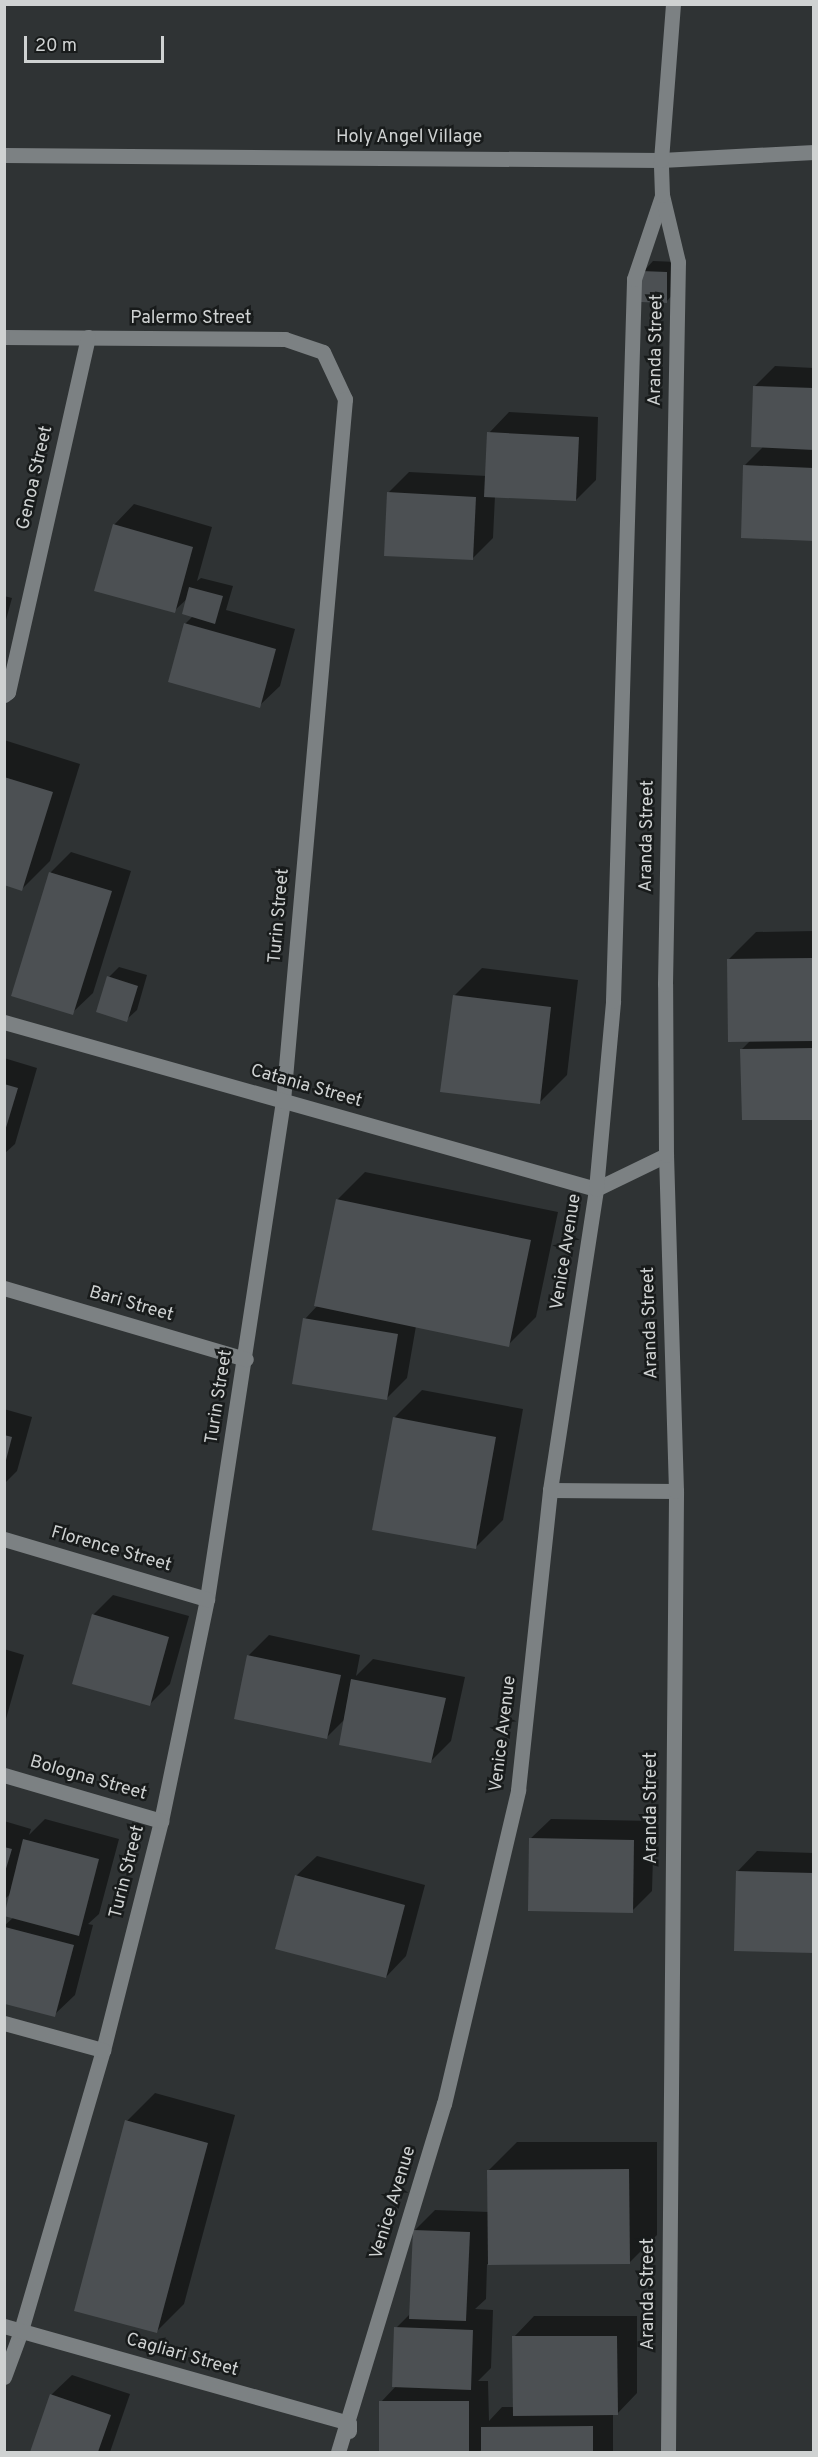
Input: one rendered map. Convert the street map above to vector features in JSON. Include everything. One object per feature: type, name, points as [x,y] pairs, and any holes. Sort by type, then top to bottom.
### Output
[{"type":"street","name":"Aranda Street","points":[[668,2452],[676,1491],[666,1155],[665,984],[678,262],[662,195],[661,160],[673,4]]},
{"type":"street","name":"Holy Angel Village","points":[[4,154],[661,160],[813,152]]},
{"type":"street","name":"Aranda Street","points":[[613,1001],[634,279],[662,195]]},
{"type":"street","name":"Genoa Street","points":[[4,695],[10,681],[88,337]]},
{"type":"street","name":"Palermo Street","points":[[4,338],[285,339],[323,352],[345,399]]},
{"type":"street","name":"Turin Street","points":[[4,2378],[21,2331],[103,2050],[161,1821],[207,1599],[246,1359],[283,1101],[345,399]]},
{"type":"street","name":"Venice Avenue","points":[[338,2452],[349,2423],[444,2104],[518,1790],[550,1490],[596,1189],[613,1001]]},
{"type":"street","name":"Catania Street","points":[[4,1022],[596,1189]]},
{"type":"street","points":[[596,1189],[666,1155]]},
{"type":"street","name":"Bari Street","points":[[4,1288],[246,1359]]},
{"type":"street","points":[[550,1490],[676,1491]]},
{"type":"street","name":"Florence Street","points":[[4,1539],[207,1599]]},
{"type":"street","name":"Bologna Street","points":[[4,1775],[161,1821]]},
{"type":"street","points":[[4,2023],[103,2050]]},
{"type":"street","name":"Cagliari Street","points":[[4,2326],[349,2423]]},
{"type":"street","points":[[348,2452],[349,2423]]},
{"type":"building","points":[[641,271],[667,272],[667,303],[641,302]]},
{"type":"building","points":[[753,386],[814,388],[814,450],[751,447]]},
{"type":"building","points":[[487,432],[579,437],[576,501],[484,497]]},
{"type":"building","points":[[743,465],[814,468],[814,541],[741,538]]},
{"type":"building","points":[[387,492],[476,497],[473,560],[384,556]]},
{"type":"building","points":[[113,524],[193,547],[175,613],[94,591]]},
{"type":"building","points":[[189,587],[223,596],[215,624],[182,614]]},
{"type":"building","points":[[184,623],[276,649],[260,708],[168,682]]},
{"type":"building","points":[[4,777],[53,792],[22,891],[4,885]]},
{"type":"building","points":[[49,872],[112,891],[73,1015],[11,996]]},
{"type":"building","points":[[814,958],[814,1041],[728,1042],[727,959]]},
{"type":"building","points":[[107,976],[138,986],[127,1022],[96,1012]]},
{"type":"building","points":[[453,995],[551,1007],[540,1104],[440,1092]]},
{"type":"building","points":[[814,1048],[814,1120],[742,1120],[740,1049]]},
{"type":"building","points":[[4,1084],[18,1088],[5,1131],[4,1130]]},
{"type":"building","points":[[336,1199],[531,1240],[509,1347],[314,1306]]},
{"type":"building","points":[[303,1318],[398,1334],[387,1400],[292,1384]]},
{"type":"building","points":[[393,1417],[496,1437],[476,1549],[372,1530]]},
{"type":"building","points":[[4,1435],[12,1437],[5,1464],[4,1464]]},
{"type":"building","points":[[92,1614],[169,1637],[150,1706],[72,1684]]},
{"type":"building","points":[[247,1655],[341,1675],[327,1739],[234,1719]]},
{"type":"building","points":[[351,1679],[446,1698],[431,1763],[339,1745]]},
{"type":"building","points":[[529,1838],[634,1840],[633,1913],[528,1911]]},
{"type":"building","points":[[23,1839],[99,1859],[79,1936],[4,1916]]},
{"type":"building","points":[[4,1847],[12,1849],[5,1872],[4,1872]]},
{"type":"building","points":[[736,1871],[814,1873],[814,1953],[734,1951]]},
{"type":"building","points":[[295,1875],[405,1905],[386,1978],[275,1949]]},
{"type":"building","points":[[5,1927],[74,1945],[55,2017],[5,2004]]},
{"type":"building","points":[[125,2120],[208,2143],[157,2333],[74,2311]]},
{"type":"building","points":[[629,2169],[630,2264],[488,2265],[487,2170]]},
{"type":"building","points":[[413,2230],[470,2232],[466,2321],[409,2319]]},
{"type":"building","points":[[394,2327],[473,2330],[471,2390],[392,2387]]},
{"type":"building","points":[[512,2336],[617,2336],[618,2415],[513,2416]]},
{"type":"building","points":[[50,2394],[111,2415],[98,2452],[30,2452]]},
{"type":"building","points":[[379,2401],[469,2401],[469,2452],[379,2452]]},
{"type":"building","points":[[593,2426],[593,2452],[481,2452],[481,2427]]}]
